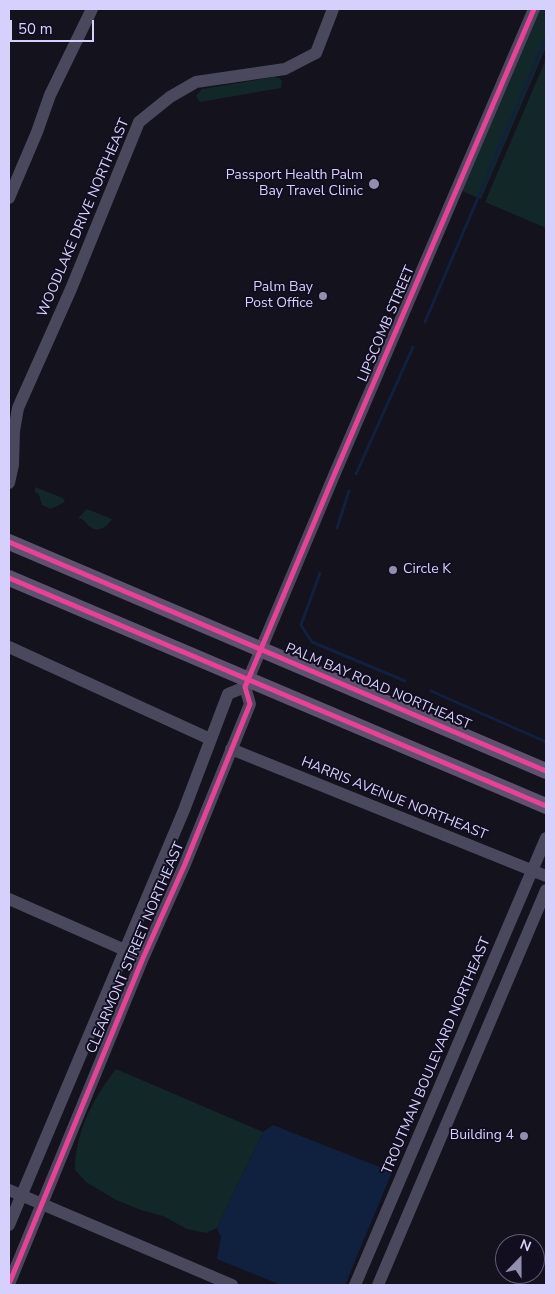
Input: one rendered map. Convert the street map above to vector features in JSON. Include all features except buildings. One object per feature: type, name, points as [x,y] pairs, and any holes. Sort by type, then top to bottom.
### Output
[{"type":"main road","name":"PALM BAY ROAD NORTHEAST","points":[[9,542],[546,771]]},
{"type":"main road","points":[[9,578],[247,683],[546,806]]},
{"type":"street","points":[[9,198],[37,132],[50,95],[92,9]]},
{"type":"street","name":"WOODLAKE DRIVE NORTHEAST","points":[[9,422],[18,408],[71,289],[139,122],[170,98],[196,82],[285,69],[316,53],[333,9]]},
{"type":"street","name":"LIPSCOMB STREET","points":[[261,650],[534,9]]},
{"type":"street","name":"WOODLAKE DRIVE NORTHEAST","points":[[9,483],[13,465],[14,431],[18,408]]},
{"type":"street","points":[[9,647],[210,739]]},
{"type":"street","name":"CLEARMONT STREET NORTHEAST","points":[[9,1284],[250,704],[247,683],[261,650]]},
{"type":"street","name":"CLEARMONT STREET NORTHEAST","points":[[9,1225],[184,810],[228,694],[247,683]]},
{"type":"street","name":"HARRIS AVENUE NORTHEAST","points":[[231,749],[546,876]]},
{"type":"street","name":"TROUTMAN BOULEVARD NORTHEAST","points":[[355,1285],[546,838]]},
{"type":"street","points":[[378,1285],[546,890]]},
{"type":"street","points":[[9,899],[143,958]]},
{"type":"street","points":[[426,1118],[446,1126]]},
{"type":"street","points":[[9,1190],[232,1285]]},
{"type":"green space","points":[[540,9],[546,9],[546,47],[481,199],[462,191]]},
{"type":"green space","points":[[546,59],[546,228],[485,202]]},
{"type":"green space","points":[[274,77],[282,81],[281,88],[200,102],[196,96],[202,89]]},
{"type":"green space","points":[[35,487],[63,498],[65,502],[51,509],[42,505],[39,495],[35,492]]},
{"type":"green space","points":[[87,509],[112,519],[101,529],[91,528],[78,518]]},
{"type":"green space","points":[[116,1069],[263,1132],[217,1228],[206,1233],[187,1229],[163,1216],[116,1200],[86,1182],[75,1170],[78,1143],[87,1116],[100,1092]]},
{"type":"water","points":[[273,1125],[392,1172],[345,1285],[281,1285],[217,1259],[221,1237],[217,1228],[263,1132]]},
{"type":"waterway","points":[[425,322],[546,38]]},
{"type":"waterway","points":[[356,474],[413,347]]},
{"type":"waterway","points":[[337,528],[349,491]]},
{"type":"waterway","points":[[320,573],[301,625],[312,642],[405,681]]},
{"type":"waterway","points":[[431,691],[546,742]]},
{"type":"cycle path","points":[[9,1284],[250,704],[245,687],[534,9]]},
{"type":"cycle path","points":[[9,542],[546,771]]},
{"type":"cycle path","points":[[9,578],[546,806]]},
{"type":"place","name":"Passport Health Palm Bay Travel Clinic","points":[[374,184]]},
{"type":"place","name":"Palm Bay Post Office","points":[[323,296]]},
{"type":"place","name":"Circle K","points":[[393,570]]},
{"type":"place","name":"Building 4","points":[[524,1136]]}]
